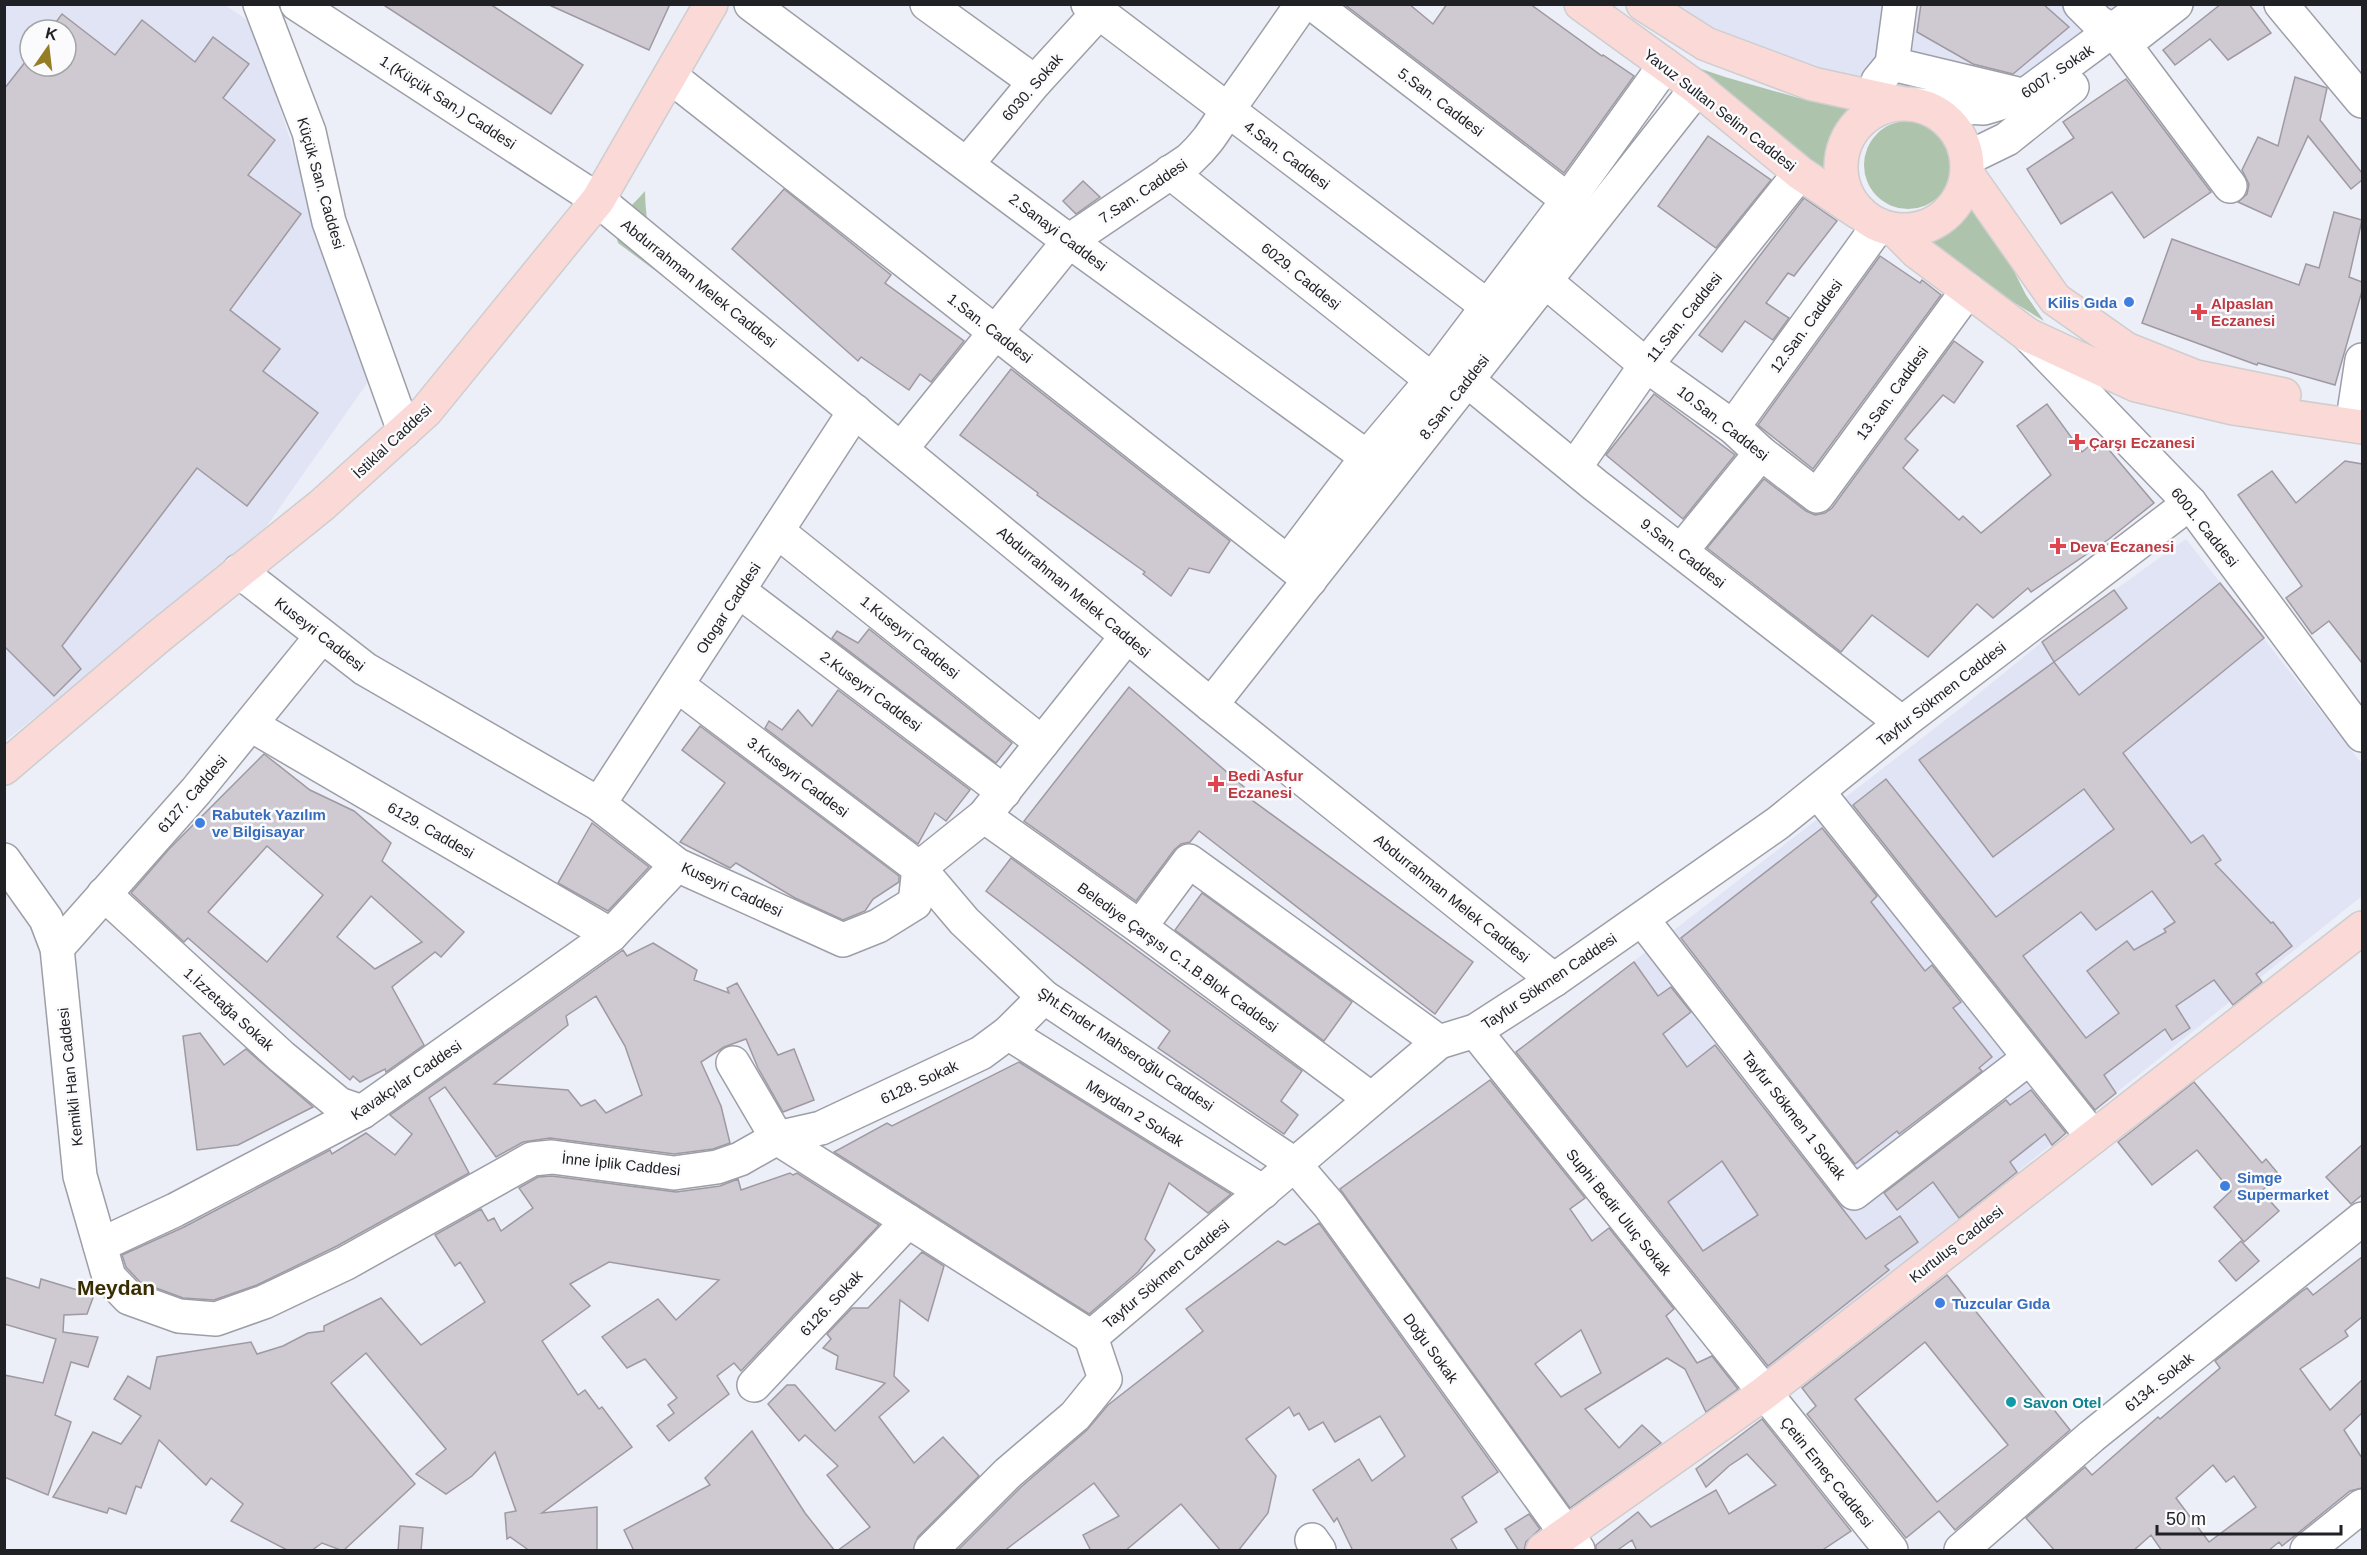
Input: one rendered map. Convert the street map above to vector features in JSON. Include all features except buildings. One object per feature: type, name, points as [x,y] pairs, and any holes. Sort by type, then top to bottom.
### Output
[{"type":"main road","name":"İstiklal Caddesi","points":[[4,768],[158,637],[322,505],[426,411],[598,200],[711,4]]},
{"type":"main road","name":"Yavuz Sultan Selim Caddesi","points":[[1581,4],[1697,88],[1800,173],[1878,223],[2028,335],[2136,385],[2233,408],[2360,413]]},
{"type":"main road","points":[[1643,4],[1706,44],[1813,84],[1935,111],[1950,122],[1960,136],[1968,167],[2055,299],[2126,349],[2196,377],[2324,403],[2360,413]]},
{"type":"main road","name":"Yavuz Sultan Selim Caddesi","points":[[1878,223],[1848,197],[1841,177],[1841,156],[1848,135],[1862,119],[1880,108],[1909,104]]},
{"type":"main road","points":[[1878,223],[1920,228],[1943,217],[1959,199],[1968,167]]},
{"type":"main road","name":"Kurtuluş Caddesi","points":[[1562,1545],[1764,1394],[2362,928]]},
{"type":"street","name":"Küçük San. Caddesi","points":[[260,4],[309,132],[329,222],[404,431]]},
{"type":"street","name":"2.Sanayi Caddesi","points":[[751,4],[1069,241],[1367,458]]},
{"type":"street","points":[[927,4],[1035,82]]},
{"type":"street","name":"7.San. Caddesi","points":[[902,449],[1069,241],[1202,148],[1218,130],[1228,110],[1302,4]]},
{"type":"street","name":"5.San. Caddesi","points":[[1313,4],[1568,200]]},
{"type":"street","points":[[1866,96],[1892,64],[1900,4]]},
{"type":"street","points":[[2080,4],[2098,22],[2120,38],[2230,186]]},
{"type":"street","name":"6007. Sokak","points":[[1968,167],[2007,139],[2120,38],[2148,4]]},
{"type":"street","name":"6007. Sokak","points":[[1909,104],[1984,108],[2024,96],[2176,4]]},
{"type":"street","points":[[2281,4],[2362,101]]},
{"type":"street","name":"6030. Sokak","points":[[967,164],[1093,8]]},
{"type":"street","name":"4.San. Caddesi","points":[[1093,8],[1487,306]]},
{"type":"street","name":"1.(Küçük San.) Caddesi","points":[[313,9],[598,200]]},
{"type":"street","points":[[1892,64],[2024,96]]},
{"type":"street","name":"8.San. Caddesi","points":[[1211,705],[1299,571],[1367,458],[1432,380],[1568,200],[1665,65]]},
{"type":"street","name":"1.San. Caddesi","points":[[670,76],[1299,571]]},
{"type":"street","name":"8.San. Caddesi","points":[[1299,571],[1467,380],[1697,88]]},
{"type":"street","name":"6029. Caddesi","points":[[1170,172],[1432,380]]},
{"type":"street","name":"11.San. Caddesi","points":[[1575,467],[1646,365],[1800,173]]},
{"type":"street","name":"Abdurrahman Melek Caddesi","points":[[598,200],[1211,705],[1554,980]]},
{"type":"street","name":"12.San. Caddesi","points":[[1733,427],[1878,223]]},
{"type":"street","name":"10.San. Caddesi","points":[[1545,281],[1646,365],[1733,427],[1761,453],[1817,496]]},
{"type":"street","name":"13.San. Caddesi","points":[[1817,496],[1968,290]]},
{"type":"street","name":"6001. Caddesi","points":[[2028,335],[2190,503],[2362,735]]},
{"type":"street","points":[[2360,413],[2362,360]]},
{"type":"street","name":"9.San. Caddesi","points":[[1467,380],[1681,552],[1902,723]]},
{"type":"street","name":"Otogar Caddesi","points":[[599,804],[855,411]]},
{"type":"street","points":[[1681,552],[1761,453]]},
{"type":"street","name":"Tayfur Sökmen Caddesi","points":[[931,1551],[1008,1473],[1075,1416],[1105,1379],[1092,1337],[1439,1042],[1475,1031],[1642,919],[1818,792],[1902,723],[2190,503]]},
{"type":"street","name":"1.Kuseyri Caddesi","points":[[777,531],[1042,743]]},
{"type":"street","name":"Kuseyri Caddesi","points":[[239,571],[365,669],[599,804],[677,865],[843,940],[878,926],[915,903],[919,868]]},
{"type":"street","name":"2.Kuseyri Caddesi","points":[[739,591],[994,804]]},
{"type":"street","name":"6127. Caddesi","points":[[57,948],[251,725],[322,636]]},
{"type":"street","points":[[919,868],[994,804],[1128,636]]},
{"type":"street","name":"3.Kuseyri Caddesi","points":[[677,685],[919,868]]},
{"type":"street","name":"6129. Caddesi","points":[[251,725],[612,935]]},
{"type":"street","points":[[1818,792],[2093,1137]]},
{"type":"street","name":"Belediye Çarşısı C.1.B.Blok Caddesi","points":[[994,804],[1140,927],[1371,1099]]},
{"type":"street","name":"Kemikli Han Caddesi","points":[[4,860],[46,919],[57,948],[80,1176],[109,1277],[129,1298]]},
{"type":"street","points":[[1140,927],[1189,861],[1439,1042]]},
{"type":"street","name":"Kavakçılar Caddesi","points":[[100,1245],[175,1210],[362,1112],[612,935],[677,865]]},
{"type":"street","name":"Şht.Ender Mahseroğlu Caddesi","points":[[919,868],[964,921],[1044,997],[1294,1164]]},
{"type":"street","name":"1.İzzetağa Sokak","points":[[104,894],[290,1064],[339,1104],[362,1112]]},
{"type":"street","name":"Tayfur Sökmen 1 Sokak","points":[[1642,919],[1854,1192],[2029,1058]]},
{"type":"street","name":"6128. Sokak","points":[[777,1138],[820,1128],[981,1053],[1008,1033],[1044,997]]},
{"type":"street","name":"Suphi Bedir Uluç Sokak","points":[[1475,1031],[1764,1394]]},
{"type":"street","name":"Meydan 2 Sokak","points":[[1008,1033],[1263,1192]]},
{"type":"street","points":[[733,1063],[777,1138],[1092,1337]]},
{"type":"street","name":"İnne İplik Caddesi","points":[[129,1298],[179,1316],[216,1319],[264,1302],[346,1263],[532,1159],[552,1157],[674,1173],[717,1167],[740,1159],[777,1138]]},
{"type":"street","name":"Doğu Sokak","points":[[1294,1164],[1329,1204],[1562,1545]]},
{"type":"street","name":"6134. Sokak","points":[[1961,1551],[2100,1429],[2362,1219]]},
{"type":"street","name":"6126. Sokak","points":[[754,1385],[908,1221]]},
{"type":"street","name":"Çetin Emeç Caddesi","points":[[1764,1394],[1891,1551]]},
{"type":"street","points":[[2307,1551],[2362,1506]]},
{"type":"shaded area","points":[[5,5],[225,5],[253,24],[368,382],[254,544],[5,741]]},
{"type":"shaded area","points":[[1637,5],[2123,5],[2029,84],[1900,91],[1669,28]]},
{"type":"shaded area","points":[[2186,539],[2362,764],[2362,896],[1756,1381],[1514,1054],[1966,704],[2042,642]]},
{"type":"green space","points":[[1648,51],[1725,77],[1813,102],[1855,104],[1833,160],[1832,180]]},
{"type":"green space","points":[[1908,121],[1925,125],[1939,134],[1948,148],[1952,165],[1948,182],[1939,196],[1925,205],[1908,209],[1891,205],[1877,196],[1868,182],[1864,165],[1868,148],[1877,134],[1891,125]]},
{"type":"green space","points":[[645,191],[649,231],[676,286],[618,243],[617,228],[620,221]]},
{"type":"green space","points":[[1977,198],[2026,295],[2044,321],[1917,243],[1951,226]]},
{"type":"place","name":"Kilis Gıda","points":[[2129,302]]},
{"type":"place","name":"Alpaslan Eczanesi","points":[[2199,312]]},
{"type":"place","name":"Çarşı Eczanesi","points":[[2077,442]]},
{"type":"place","name":"Deva Eczanesi","points":[[2058,546]]},
{"type":"place","name":"Bedi Asfur Eczanesi","points":[[1216,784]]},
{"type":"place","name":"Rabutek Yazılım ve Bilgisayar","points":[[200,823]]},
{"type":"place","name":"Simge Supermarket","points":[[2225,1186]]},
{"type":"place","name":"Tuzcular Gıda","points":[[1940,1303]]},
{"type":"place","name":"Savon Otel","points":[[2011,1402]]},
{"type":"district","name":"Meydan","points":[[116,1287]]}]
